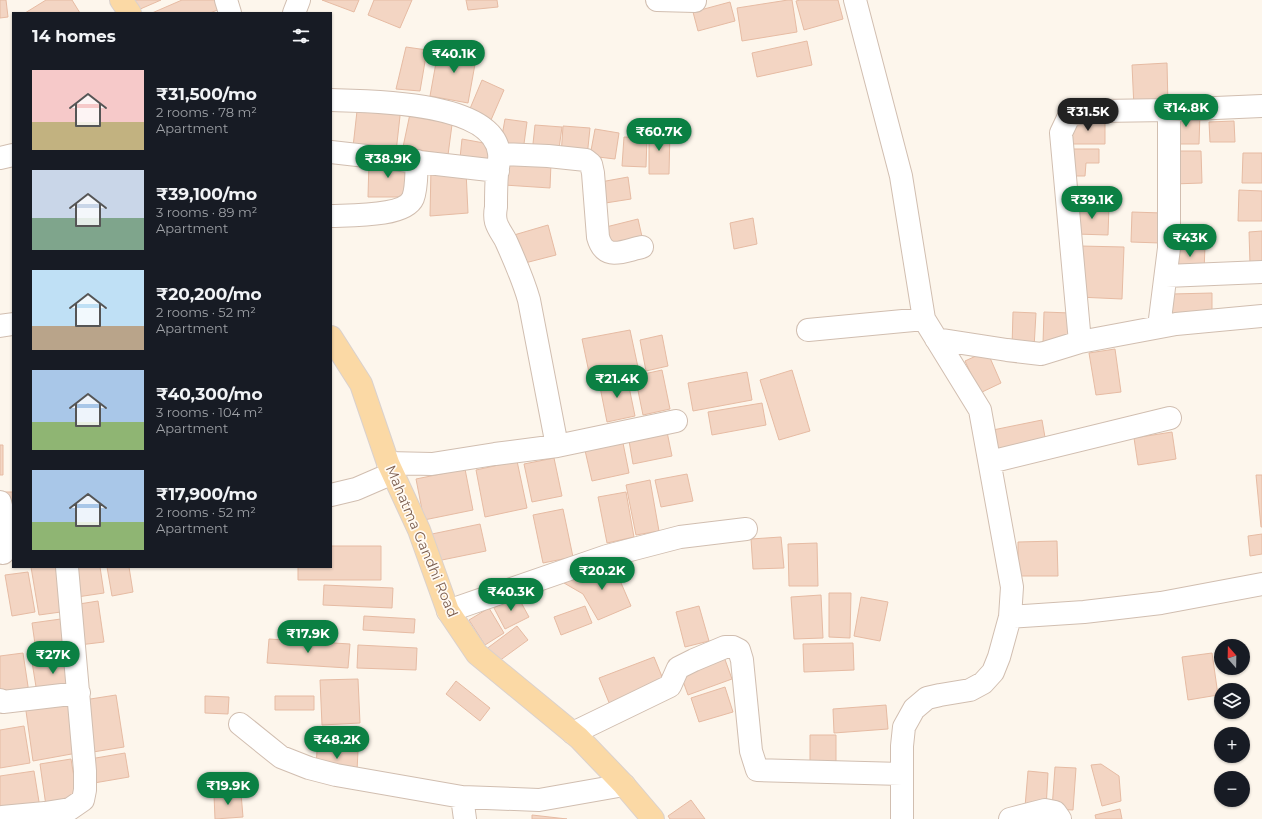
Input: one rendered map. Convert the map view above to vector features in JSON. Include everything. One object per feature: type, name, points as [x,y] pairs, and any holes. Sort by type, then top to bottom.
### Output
[{"type":"main road","points":[[121,0],[129,12]]},
{"type":"main road","name":"Mahatma Gandhi Road","points":[[332,339],[361,384],[390,468],[419,530],[448,611],[477,654],[579,738],[624,785],[653,819]]},
{"type":"street","points":[[226,0],[230,12]]},
{"type":"street","points":[[294,12],[299,0]]},
{"type":"street","points":[[657,0],[695,1]]},
{"type":"street","points":[[855,0],[902,176],[910,239],[924,319],[980,410],[1012,587],[1010,617],[999,657],[993,672],[983,683],[970,690],[927,698],[914,709],[904,727],[902,746],[902,819]]},
{"type":"street","points":[[332,100],[377,101],[416,105],[456,115],[475,122],[487,130],[498,146],[499,163],[496,222],[524,280],[557,446]]},
{"type":"street","points":[[1080,342],[1061,133],[1070,114],[1098,111],[1262,106]]},
{"type":"street","points":[[1159,327],[1169,248],[1169,110]]},
{"type":"street","points":[[332,152],[417,161],[499,163],[548,156],[586,160],[591,164],[593,173],[598,237],[601,246],[607,251],[615,253],[642,247]]},
{"type":"street","points":[[0,158],[12,155]]},
{"type":"street","points":[[332,216],[370,214],[407,207],[413,199],[417,161]]},
{"type":"street","points":[[1166,276],[1262,272]]},
{"type":"street","points":[[936,339],[1041,354],[1080,342],[1176,324],[1262,316]]},
{"type":"street","points":[[808,330],[924,319]]},
{"type":"street","points":[[0,326],[12,324]]},
{"type":"street","points":[[990,462],[1170,418]]},
{"type":"street","points":[[332,495],[356,489],[390,468],[432,464],[557,446],[676,422]]},
{"type":"street","points":[[0,502],[4,518],[5,553]]},
{"type":"street","points":[[448,611],[607,556],[680,537],[746,529]]},
{"type":"street","points":[[2,816],[45,813],[70,809],[83,800],[85,790],[85,771],[67,568]]},
{"type":"street","points":[[1010,617],[1084,612],[1161,603],[1262,584]]},
{"type":"street","points":[[573,733],[670,686],[678,668],[726,647],[734,647],[739,650],[742,660],[751,751],[757,770],[902,774]]},
{"type":"street","points":[[0,700],[3,702],[79,693]]},
{"type":"street","points":[[240,724],[281,757],[309,768],[336,775],[462,797],[539,800],[624,785]]},
{"type":"street","points":[[462,797],[465,819]]},
{"type":"street","points":[[1010,819],[1045,810],[1055,812],[1060,819]]},
{"type":"building","points":[[0,0],[6,0],[8,17],[0,18]]},
{"type":"building","points":[[46,0],[72,0],[79,12],[27,12]]},
{"type":"building","points":[[134,0],[161,0],[138,10]]},
{"type":"building","points":[[182,0],[217,0],[220,9],[212,12],[154,12]]},
{"type":"building","points":[[322,0],[359,0],[354,12]]},
{"type":"building","points":[[374,0],[412,0],[400,28],[368,15]]},
{"type":"building","points":[[466,0],[497,0],[498,7],[468,10]]},
{"type":"building","points":[[792,0],[797,32],[742,41],[737,8]]},
{"type":"building","points":[[838,0],[843,19],[804,30],[796,1]]},
{"type":"building","points":[[730,2],[735,21],[698,31],[693,12]]},
{"type":"building","points":[[807,41],[812,65],[757,77],[752,53]]},
{"type":"building","points":[[439,46],[477,53],[468,103],[430,96]]},
{"type":"building","points":[[406,47],[427,50],[420,91],[396,89]]},
{"type":"building","points":[[1167,63],[1168,106],[1134,108],[1132,65]]},
{"type":"building","points":[[482,80],[504,90],[491,120],[469,111]]},
{"type":"building","points":[[358,102],[401,107],[396,152],[353,147]]},
{"type":"building","points":[[411,109],[453,117],[448,155],[403,147]]},
{"type":"building","points":[[1172,113],[1200,113],[1199,144],[1172,144]]},
{"type":"building","points":[[505,119],[527,122],[523,151],[500,147]]},
{"type":"building","points":[[1070,120],[1105,120],[1105,144],[1070,144]]},
{"type":"building","points":[[1234,121],[1235,142],[1210,142],[1209,122]]},
{"type":"building","points":[[535,125],[562,127],[558,156],[532,153]]},
{"type":"building","points":[[563,126],[590,128],[587,157],[561,156]]},
{"type":"building","points":[[595,129],[619,133],[615,159],[590,156]]},
{"type":"building","points":[[649,130],[670,130],[669,174],[649,174]]},
{"type":"building","points":[[624,137],[647,138],[646,167],[622,166]]},
{"type":"building","points":[[462,139],[495,145],[493,162],[460,158]]},
{"type":"building","points":[[1071,149],[1099,149],[1099,163],[1086,163],[1085,176],[1071,176]]},
{"type":"building","points":[[1172,151],[1201,151],[1202,183],[1173,184]]},
{"type":"building","points":[[1243,153],[1262,153],[1262,183],[1242,183]]},
{"type":"building","points":[[369,160],[409,163],[406,197],[368,197]]},
{"type":"building","points":[[506,160],[551,163],[550,188],[504,185]]},
{"type":"building","points":[[431,168],[466,171],[468,213],[430,216]]},
{"type":"building","points":[[628,177],[631,199],[599,204],[595,183]]},
{"type":"building","points":[[1239,190],[1262,191],[1262,221],[1238,221]]},
{"type":"building","points":[[1077,205],[1109,206],[1108,235],[1076,234]]},
{"type":"building","points":[[1132,212],[1162,213],[1160,243],[1131,242]]},
{"type":"building","points":[[753,218],[757,244],[734,249],[730,223]]},
{"type":"building","points":[[638,219],[643,241],[609,249],[602,228]]},
{"type":"building","points":[[548,225],[556,255],[521,264],[514,235]]},
{"type":"building","points":[[1262,231],[1262,263],[1250,264],[1249,232]]},
{"type":"building","points":[[1176,245],[1205,246],[1204,272],[1175,271]]},
{"type":"building","points":[[1080,246],[1124,247],[1122,299],[1078,297]]},
{"type":"building","points":[[1212,293],[1212,316],[1172,316],[1172,294]]},
{"type":"building","points":[[1013,312],[1036,313],[1034,348],[1012,347]]},
{"type":"building","points":[[1044,312],[1070,313],[1068,344],[1043,343]]},
{"type":"building","points":[[630,330],[639,372],[591,382],[582,339]]},
{"type":"building","points":[[662,335],[668,366],[646,371],[640,340]]},
{"type":"building","points":[[1115,349],[1121,392],[1096,395],[1089,353]]},
{"type":"building","points":[[987,351],[1001,383],[980,393],[965,361]]},
{"type":"building","points":[[662,370],[670,409],[643,415],[635,376]]},
{"type":"building","points":[[792,370],[810,431],[779,440],[760,380]]},
{"type":"building","points":[[747,372],[752,400],[693,411],[688,383]]},
{"type":"building","points":[[627,377],[635,416],[607,422],[599,382]]},
{"type":"building","points":[[762,403],[766,425],[712,435],[708,412]]},
{"type":"building","points":[[1042,420],[1046,443],[993,453],[988,431]]},
{"type":"building","points":[[666,427],[672,456],[633,464],[628,435]]},
{"type":"building","points":[[1172,432],[1176,459],[1138,465],[1134,438]]},
{"type":"building","points":[[622,438],[629,473],[592,481],[584,446]]},
{"type":"building","points":[[0,445],[3,445],[3,475],[0,475]]},
{"type":"building","points":[[554,458],[562,496],[532,502],[524,464]]},
{"type":"building","points":[[517,461],[527,508],[485,517],[476,470]]},
{"type":"building","points":[[465,469],[473,510],[424,520],[416,479]]},
{"type":"building","points":[[687,474],[693,501],[661,507],[655,480]]},
{"type":"building","points":[[1256,475],[1262,475],[1262,527],[1261,527]]},
{"type":"building","points":[[650,480],[659,531],[636,535],[626,485]]},
{"type":"building","points":[[5,492],[12,492],[12,544],[10,544]]},
{"type":"building","points":[[626,492],[634,537],[607,543],[598,497]]},
{"type":"building","points":[[563,509],[573,557],[543,563],[533,515]]},
{"type":"building","points":[[480,524],[486,551],[437,561],[432,534]]},
{"type":"building","points":[[1262,534],[1262,554],[1250,556],[1248,536]]},
{"type":"building","points":[[781,537],[784,568],[753,569],[751,539]]},
{"type":"building","points":[[1057,541],[1058,576],[1018,576],[1018,542]]},
{"type":"building","points":[[817,543],[818,586],[789,586],[788,544]]},
{"type":"building","points":[[332,546],[381,546],[381,580],[298,580],[298,568],[332,568]]},
{"type":"building","points":[[612,562],[631,606],[598,620],[583,594],[564,583]]},
{"type":"building","points":[[31,568],[61,568],[68,611],[39,615]]},
{"type":"building","points":[[72,568],[100,568],[104,593],[77,597]]},
{"type":"building","points":[[107,568],[129,568],[133,592],[112,596]]},
{"type":"building","points":[[28,572],[35,612],[12,616],[5,575]]},
{"type":"building","points":[[324,585],[393,588],[392,608],[323,605]]},
{"type":"building","points":[[829,593],[851,593],[850,638],[829,637]]},
{"type":"building","points":[[517,595],[529,617],[505,629],[494,608]]},
{"type":"building","points":[[821,595],[823,638],[794,639],[791,597]]},
{"type":"building","points":[[861,597],[888,602],[880,641],[854,636]]},
{"type":"building","points":[[98,601],[104,642],[79,645],[73,605]]},
{"type":"building","points":[[585,606],[592,623],[561,635],[554,617]]},
{"type":"building","points":[[699,606],[709,641],[685,647],[676,612]]},
{"type":"building","points":[[489,608],[504,633],[485,645],[469,620]]},
{"type":"building","points":[[364,616],[415,619],[414,633],[363,630]]},
{"type":"building","points":[[68,618],[73,652],[37,658],[32,623]]},
{"type":"building","points":[[517,626],[528,640],[495,664],[485,650]]},
{"type":"building","points":[[269,639],[350,644],[348,668],[267,663]]},
{"type":"building","points":[[853,643],[854,670],[804,672],[803,644]]},
{"type":"building","points":[[358,645],[417,648],[416,670],[357,668]]},
{"type":"building","points":[[23,653],[29,693],[0,697],[0,656]]},
{"type":"building","points":[[1212,653],[1216,683],[1214,683],[1214,696],[1188,700],[1182,657]]},
{"type":"building","points":[[723,654],[732,679],[688,695],[679,670]]},
{"type":"building","points":[[69,657],[73,688],[37,693],[32,662]]},
{"type":"building","points":[[654,657],[665,684],[610,705],[599,678]]},
{"type":"building","points":[[358,679],[360,723],[322,725],[320,680]]},
{"type":"building","points":[[456,681],[490,708],[480,721],[446,694]]},
{"type":"building","points":[[725,687],[733,712],[699,722],[691,698]]},
{"type":"building","points":[[116,695],[124,747],[93,752],[84,700]]},
{"type":"building","points":[[205,696],[229,697],[228,714],[205,713]]},
{"type":"building","points":[[275,696],[314,696],[314,710],[275,710]]},
{"type":"building","points":[[69,697],[77,753],[33,761],[25,704]]},
{"type":"building","points":[[886,705],[888,729],[834,733],[833,709]]},
{"type":"building","points":[[24,726],[30,763],[0,768],[0,730]]},
{"type":"building","points":[[810,735],[836,735],[836,762],[810,763]]},
{"type":"building","points":[[317,750],[358,751],[357,771],[316,770]]},
{"type":"building","points":[[125,753],[129,777],[94,783],[90,759]]},
{"type":"building","points":[[71,759],[78,801],[46,806],[40,764]]},
{"type":"building","points":[[1101,764],[1119,776],[1121,801],[1102,806],[1091,765]]},
{"type":"building","points":[[1055,767],[1076,768],[1073,810],[1052,809]]},
{"type":"building","points":[[34,771],[40,808],[0,814],[0,776]]},
{"type":"building","points":[[1028,771],[1048,773],[1046,809],[1025,807]]},
{"type":"building","points":[[241,793],[243,817],[215,819],[214,795]]},
{"type":"building","points":[[691,800],[705,819],[670,819],[668,816]]},
{"type":"building","points":[[1120,809],[1122,819],[1096,819],[1095,815]]},
{"type":"building","points":[[532,815],[567,819],[532,819]]}]
